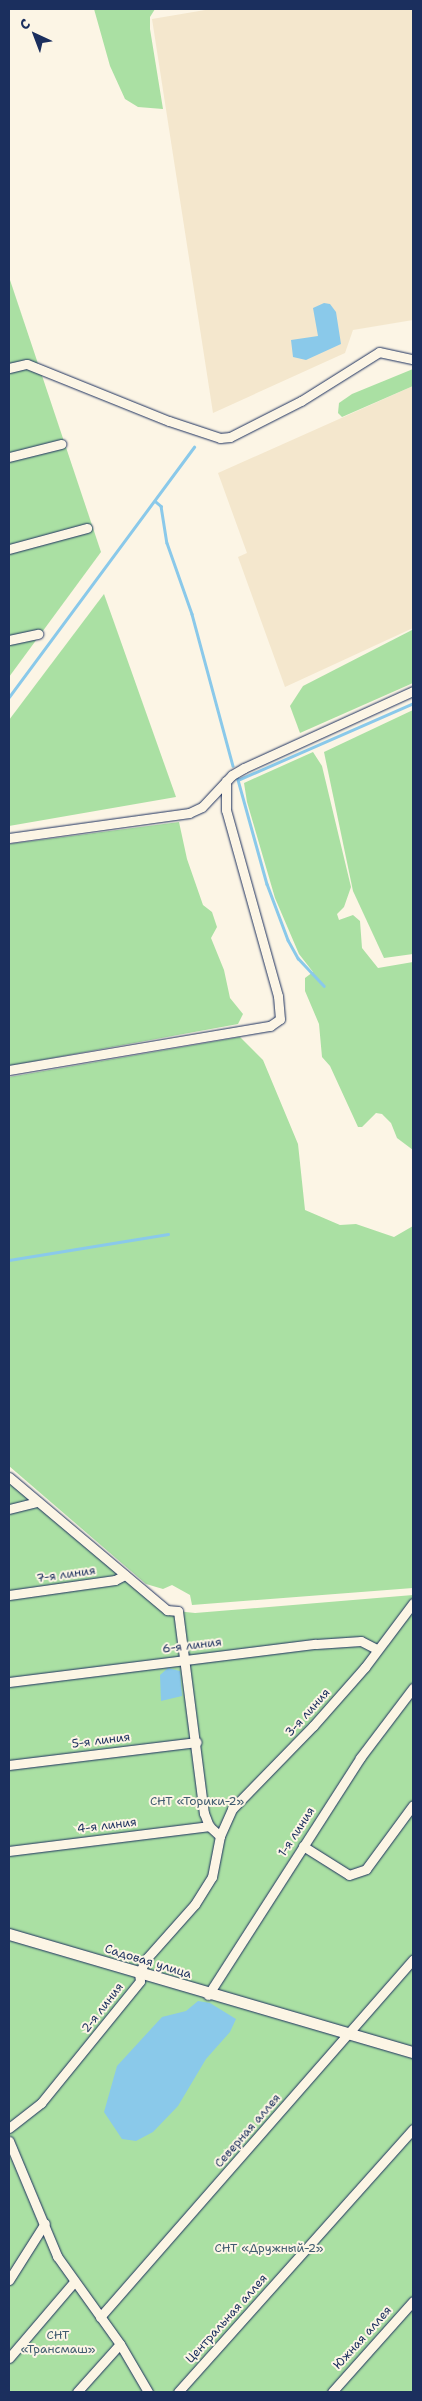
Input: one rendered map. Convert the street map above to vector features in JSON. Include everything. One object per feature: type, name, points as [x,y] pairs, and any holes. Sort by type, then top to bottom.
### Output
[{"type":"street","points":[[9,368],[27,364],[169,421],[220,438],[230,437],[301,401],[379,352],[413,359]]},
{"type":"street","points":[[9,457],[60,444]]},
{"type":"street","points":[[9,549],[87,528]]},
{"type":"street","points":[[9,640],[38,634]]},
{"type":"street","points":[[9,838],[188,813],[202,807],[226,780],[244,768],[413,691]]},
{"type":"street","points":[[9,1070],[270,1026],[280,1019],[278,996],[226,810],[226,780]]},
{"type":"street","points":[[9,1477],[167,1610],[178,1611],[197,1742],[204,1813],[209,1826],[220,1836]]},
{"type":"street","points":[[9,1509],[38,1502]]},
{"type":"street","name":"7-я линия","points":[[9,1595],[115,1580],[125,1575]]},
{"type":"street","name":"3-я линия","points":[[220,1836],[232,1809],[313,1726],[413,1603]]},
{"type":"street","name":"6-я линия","points":[[9,1682],[184,1659],[361,1641],[376,1649]]},
{"type":"street","name":"1-я линия","points":[[208,1995],[360,1758],[413,1688]]},
{"type":"street","name":"5-я линия","points":[[9,1765],[197,1742]]},
{"type":"street","points":[[303,1846],[349,1875],[366,1869],[413,1805]]},
{"type":"street","name":"4-я линия","points":[[9,1851],[209,1826]]},
{"type":"street","name":"2-я линия","points":[[9,2128],[42,2103],[140,1981],[140,1973],[147,1958],[195,1904],[212,1877],[220,1836]]},
{"type":"street","name":"Садовая улица","points":[[9,1934],[208,1995],[413,2052]]},
{"type":"street","name":"Северная аллея","points":[[100,2317],[413,1960]]},
{"type":"street","name":"Центральная аллея","points":[[178,2392],[413,2129]]},
{"type":"street","points":[[9,2141],[11,2156],[45,2223],[57,2256],[120,2344],[148,2392]]},
{"type":"street","points":[[9,2280],[45,2223]]},
{"type":"street","points":[[9,2358],[74,2282]]},
{"type":"street","name":"Южная аллея","points":[[332,2392],[413,2301]]},
{"type":"street","points":[[77,2392],[120,2344]]},
{"type":"shaded area","points":[[211,9],[413,9],[413,320],[353,330],[345,353],[213,413],[152,19]]},
{"type":"shaded area","points":[[413,386],[413,628],[285,687],[238,557],[247,553],[218,473]]},
{"type":"green space","points":[[94,9],[155,9],[150,17],[150,29],[163,109],[138,107],[125,99],[110,66]]},
{"type":"green space","points":[[9,277],[101,552],[9,677]]},
{"type":"green space","points":[[413,369],[413,386],[342,417],[338,413],[339,403],[352,394]]},
{"type":"green space","points":[[104,594],[176,797],[9,826],[9,720]]},
{"type":"green space","points":[[412,630],[413,683],[300,733],[290,706],[303,686]]},
{"type":"green space","points":[[413,710],[413,954],[384,958],[353,891],[324,752]]},
{"type":"green space","points":[[313,752],[322,766],[351,887],[344,907],[337,914],[339,920],[353,915],[360,921],[362,948],[378,968],[413,962],[413,1150],[397,1138],[391,1123],[382,1114],[376,1113],[362,1127],[358,1127],[330,1066],[322,1057],[319,1024],[305,991],[305,978],[313,972],[299,954],[275,898],[247,802],[244,783]]},
{"type":"green space","points":[[179,822],[187,859],[203,905],[212,912],[217,927],[211,938],[224,970],[230,998],[243,1014],[238,1024],[9,1066],[9,844]]},
{"type":"green space","points":[[240,1037],[263,1060],[298,1144],[305,1210],[340,1225],[356,1224],[394,1237],[413,1226],[413,1588],[192,1605],[190,1595],[172,1585],[163,1589],[146,1584],[9,1466],[9,1077]]},
{"type":"green space","name":"СНТ «Торики-2»","points":[[9,1477],[167,1610],[195,1613],[413,1595],[413,2392],[9,2392]]},
{"type":"water","points":[[324,303],[330,304],[336,312],[341,344],[306,360],[293,357],[291,340],[318,336],[313,308]]},
{"type":"water","points":[[168,1668],[180,1671],[182,1696],[161,1701],[160,1675]]},
{"type":"water","points":[[198,2001],[210,2003],[236,2019],[230,2032],[206,2059],[178,2106],[153,2132],[136,2141],[122,2139],[104,2112],[117,2066],[162,2017],[186,2011]]},
{"type":"waterway","points":[[9,697],[194,447]]},
{"type":"waterway","points":[[155,501],[161,506],[167,543],[192,614],[233,766]]},
{"type":"waterway","points":[[238,780],[413,703]]},
{"type":"waterway","points":[[237,776],[267,884],[288,940],[298,958],[324,986]]},
{"type":"waterway","points":[[9,1260],[168,1234]]},
{"type":"park label","name":"СНТ «Дружный-2»","points":[[269,2249]]},
{"type":"park label","name":"СНТ «Трансмаш»","points":[[58,2343]]}]
